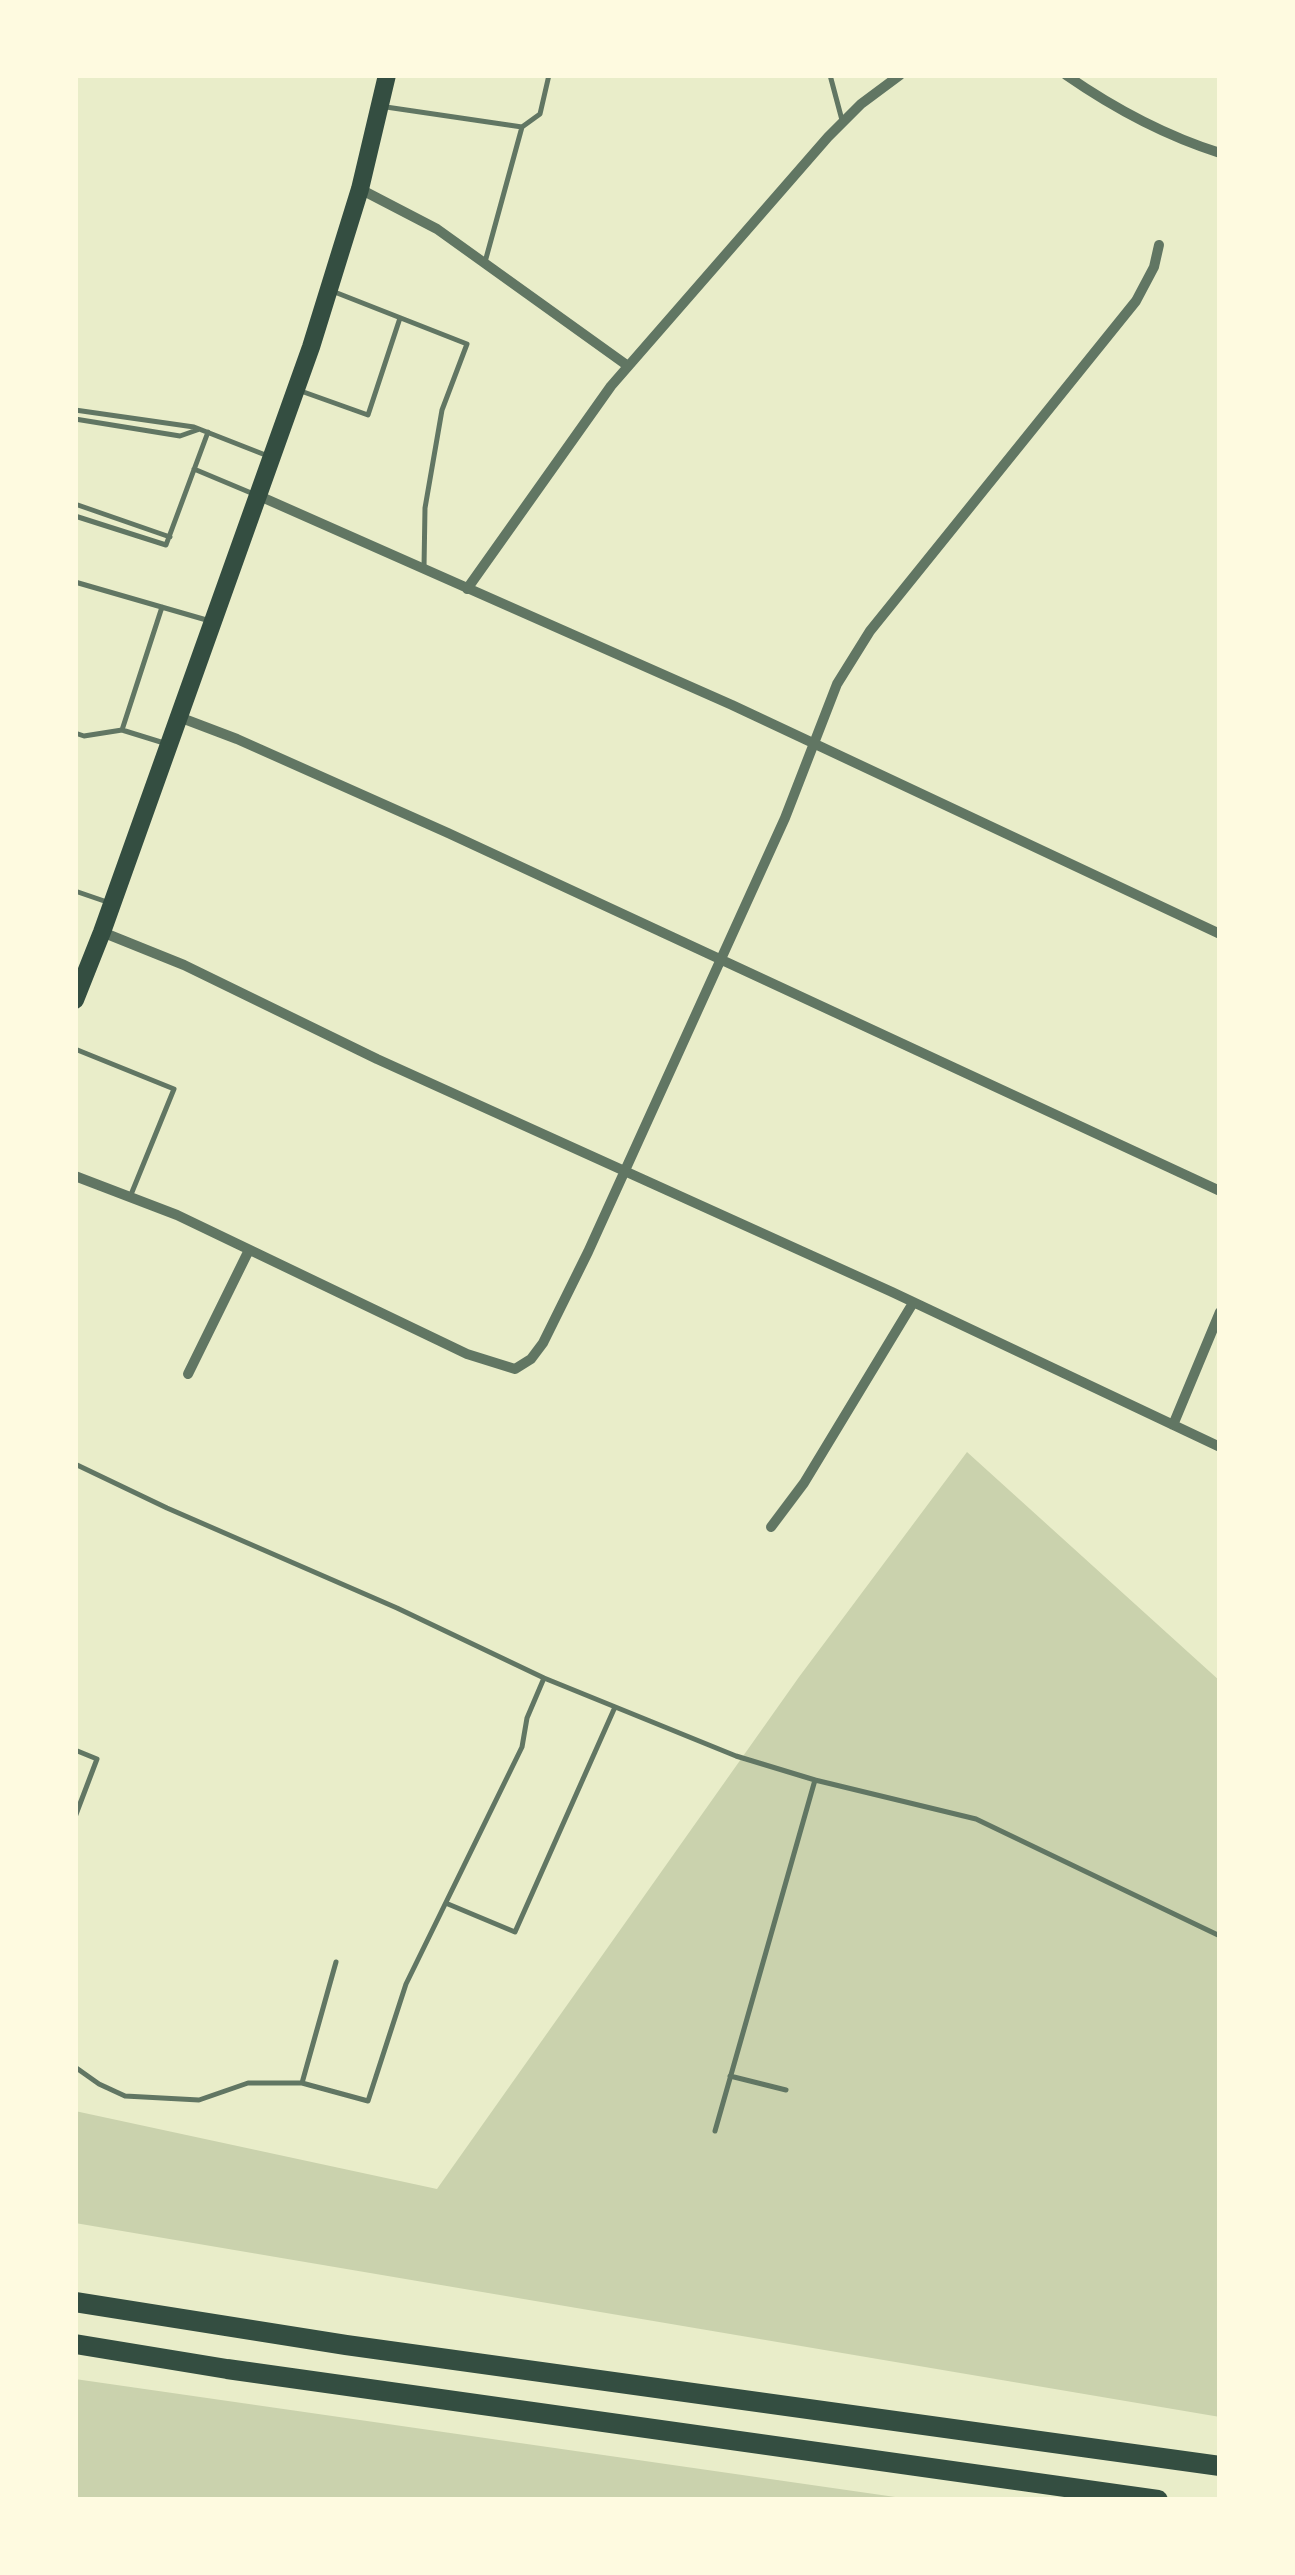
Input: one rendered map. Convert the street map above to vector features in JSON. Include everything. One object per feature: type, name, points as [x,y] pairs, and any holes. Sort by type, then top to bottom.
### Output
[{"type":"highway","points":[[75,2302],[423,2356],[1220,2466]]},
{"type":"highway","points":[[75,2344],[267,2375],[1158,2500]]},
{"type":"main road","points":[[75,1000],[330,290],[360,189],[387,75]]},
{"type":"street","points":[[467,589],[628,366],[842,122],[900,75]]},
{"type":"street","points":[[1066,75],[1147,126],[1220,153]]},
{"type":"street","points":[[360,189],[437,230],[628,366]]},
{"type":"street","points":[[75,1176],[177,1214],[467,1354],[515,1368],[531,1359],[543,1343],[625,1171],[815,745],[838,684],[870,631],[1136,300],[1154,267],[1159,245]]},
{"type":"street","points":[[257,495],[815,745],[1220,934]]},
{"type":"street","points":[[179,718],[290,762],[1220,1190]]},
{"type":"street","points":[[102,932],[184,965],[377,1059],[913,1303],[1218,1448]]},
{"type":"street","points":[[188,1374],[249,1250]]},
{"type":"street","points":[[770,1527],[804,1483],[913,1303]]},
{"type":"street","points":[[1173,1425],[1220,1312]]},
{"type":"lane","points":[[485,264],[522,127],[540,114],[548,75]]},
{"type":"lane","points":[[830,75],[842,122]]},
{"type":"lane","points":[[381,106],[522,127]]},
{"type":"lane","points":[[330,290],[467,344],[442,410],[425,508],[424,570]]},
{"type":"lane","points":[[296,389],[368,415],[400,318]]},
{"type":"lane","points":[[75,410],[204,431],[271,456]]},
{"type":"lane","points":[[75,419],[180,436],[204,431]]},
{"type":"lane","points":[[75,516],[166,545],[204,431]]},
{"type":"lane","points":[[194,469],[257,495]]},
{"type":"lane","points":[[75,504],[170,537]]},
{"type":"lane","points":[[75,582],[213,622]]},
{"type":"lane","points":[[122,730],[162,607]]},
{"type":"lane","points":[[75,733],[84,736],[122,730],[169,744]]},
{"type":"lane","points":[[75,891],[111,903]]},
{"type":"lane","points":[[75,1049],[174,1090],[130,1197]]},
{"type":"lane","points":[[75,1464],[615,1708],[736,1756],[976,1820],[1220,1936]]},
{"type":"lane","points":[[75,2067],[98,2084],[125,2096],[199,2100],[248,2083],[302,2083],[368,2101],[406,1984],[522,1747],[527,1718],[544,1678]]},
{"type":"lane","points":[[448,1904],[515,1932],[615,1708]]},
{"type":"lane","points":[[75,1750],[97,1759],[75,1817]]},
{"type":"lane","points":[[714,2130],[816,1780]]},
{"type":"lane","points":[[302,2083],[336,1962]]},
{"type":"lane","points":[[730,2076],[786,2090]]},
{"type":"green space","points":[[967,1452],[1220,1681],[1220,2417],[75,2223],[75,2111],[437,2189],[799,1677]]},
{"type":"green space","points":[[75,2379],[916,2500],[75,2500]]}]
